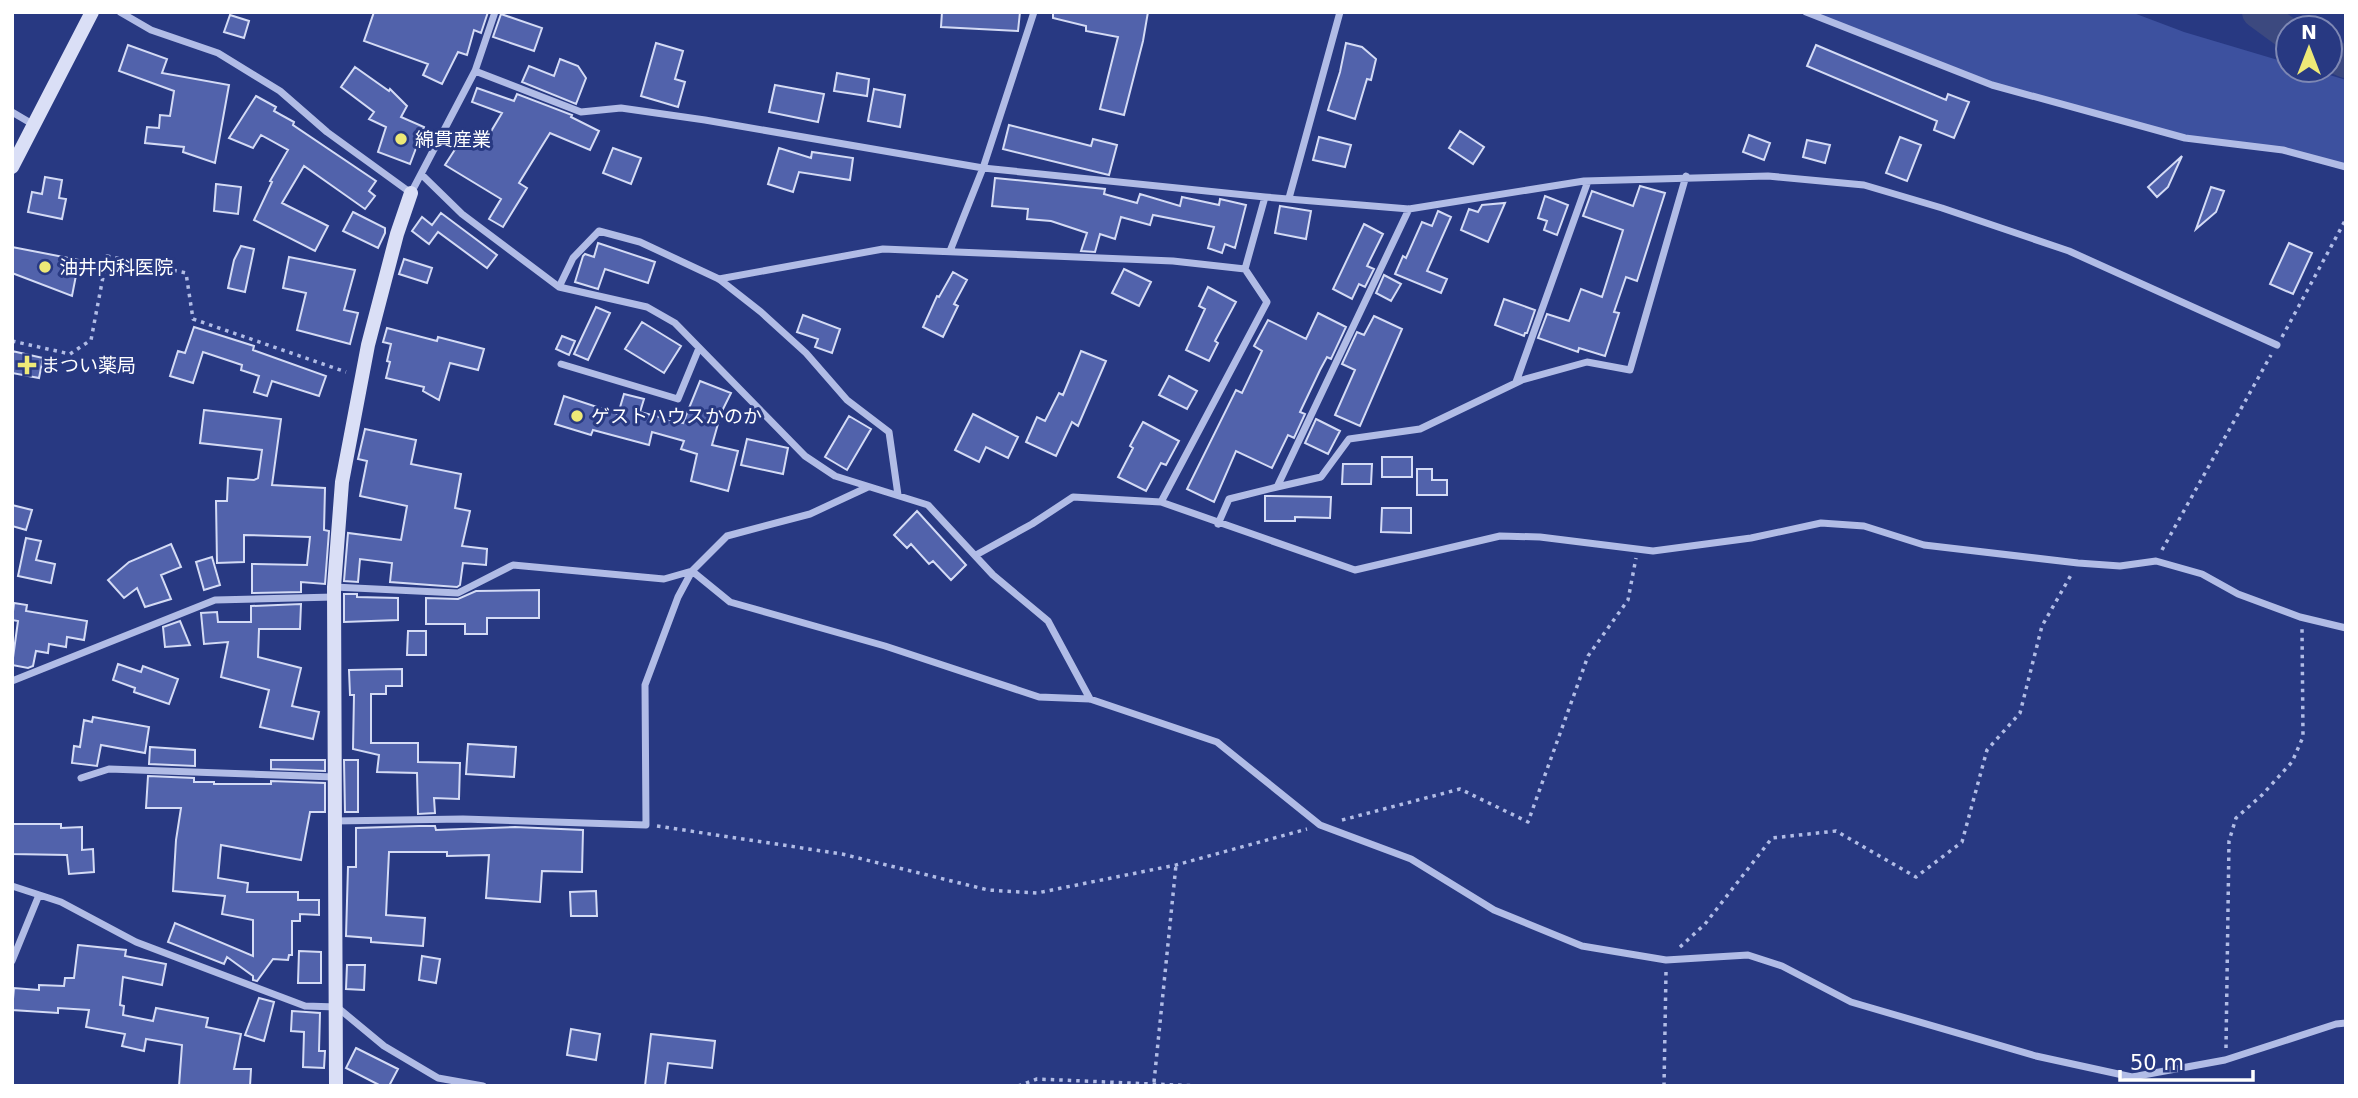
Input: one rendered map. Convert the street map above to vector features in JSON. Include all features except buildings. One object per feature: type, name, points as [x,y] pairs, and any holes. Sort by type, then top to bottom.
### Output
[{"type":"street","points":[[12,167],[92,12]]},
{"type":"street","points":[[120,12],[152,30],[218,53],[280,91],[327,132],[411,193]]},
{"type":"street","points":[[336,1086],[334,592],[342,482],[368,345],[411,193],[475,71],[495,12]]},
{"type":"street","points":[[950,251],[983,167],[1034,12]]},
{"type":"street","points":[[1289,198],[1340,12]]},
{"type":"street","points":[[1806,12],[1992,85],[2185,138],[2283,150],[2346,167]]},
{"type":"street","points":[[475,71],[581,113],[621,108],[983,167],[1265,197],[1409,209],[1588,181],[1686,176],[1768,176],[1864,185],[2069,251],[2277,345]]},
{"type":"street","points":[[12,112],[34,125]]},
{"type":"street","points":[[421,174],[462,214],[559,287],[647,307],[675,323],[805,456],[835,476],[928,505],[993,575],[1048,621],[1090,699]]},
{"type":"street","points":[[1218,524],[1229,499],[1321,477],[1349,439],[1420,429],[1516,382],[1587,362],[1630,370],[1686,176]]},
{"type":"street","points":[[1516,382],[1588,181]]},
{"type":"street","points":[[1245,270],[1265,197]]},
{"type":"street","points":[[1277,487],[1409,209]]},
{"type":"street","points":[[559,287],[573,258],[599,231],[640,242],[719,279],[806,353],[847,400],[889,432],[898,495]]},
{"type":"street","points":[[719,279],[883,248],[1173,261],[1245,270],[1267,302],[1161,502]]},
{"type":"street","points":[[561,364],[678,399],[699,348]]},
{"type":"street","points":[[334,821],[463,819],[646,825],[645,685],[678,597],[692,571],[727,536],[810,514],[869,487]]},
{"type":"street","points":[[976,555],[1032,524],[1073,497],[1161,502],[1355,570],[1500,536],[1540,537],[1653,551],[1751,538],[1821,523],[1864,526],[1924,545],[2120,566],[2156,561],[2202,574],[2238,594],[2300,617],[2346,628]]},
{"type":"street","points":[[12,681],[215,600],[334,592],[458,593],[513,565],[664,579],[692,571]]},
{"type":"street","points":[[692,571],[730,602],[885,646],[1039,697],[1090,699],[1217,742],[1320,825],[1411,859],[1494,910],[1582,946],[1666,960],[1748,955],[1782,966],[1851,1002],[2036,1056],[2132,1077],[2225,1060],[2346,1023]]},
{"type":"street","points":[[81,778],[109,769],[334,777]]},
{"type":"street","points":[[12,886],[61,902],[136,942],[304,1006],[337,1007],[384,1046],[438,1078],[483,1086]]},
{"type":"street","points":[[12,961],[39,895]]},
{"type":"path","points":[[2156,561],[2346,219]]},
{"type":"path","points":[[12,341],[70,354],[91,340],[107,256],[186,273],[193,319],[362,377]]},
{"type":"path","points":[[646,825],[842,853],[988,890],[1037,893],[1176,865],[1460,789],[1528,822],[1588,656],[1628,600],[1638,550]]},
{"type":"path","points":[[1664,1086],[1666,960],[1705,924],[1772,838],[1836,831],[1916,877],[1962,842],[1987,750],[2020,713],[2042,626],[2078,562]]},
{"type":"path","points":[[2225,1060],[2229,841],[2236,818],[2262,795],[2292,762],[2303,737],[2303,637],[2300,617]]},
{"type":"path","points":[[1154,1082],[1176,865]]},
{"type":"path","points":[[1018,1086],[1037,1079],[1199,1086]]},
{"type":"shaded area","points":[[1806,12],[2131,12],[2184,32],[2274,59],[2274,84],[2344,84],[2346,80],[2346,167],[2283,150],[2185,138],[1992,85]]},
{"type":"waterway","points":[[2258,12],[2274,24]]},
{"type":"place","name":"綿貫産業","points":[[401,139]]},
{"type":"place","name":"油井内科医院","points":[[45,267]]},
{"type":"place","name":"まつい薬局","points":[[27,365]]},
{"type":"place","name":"ゲストハウスかのか","points":[[577,416]]}]
